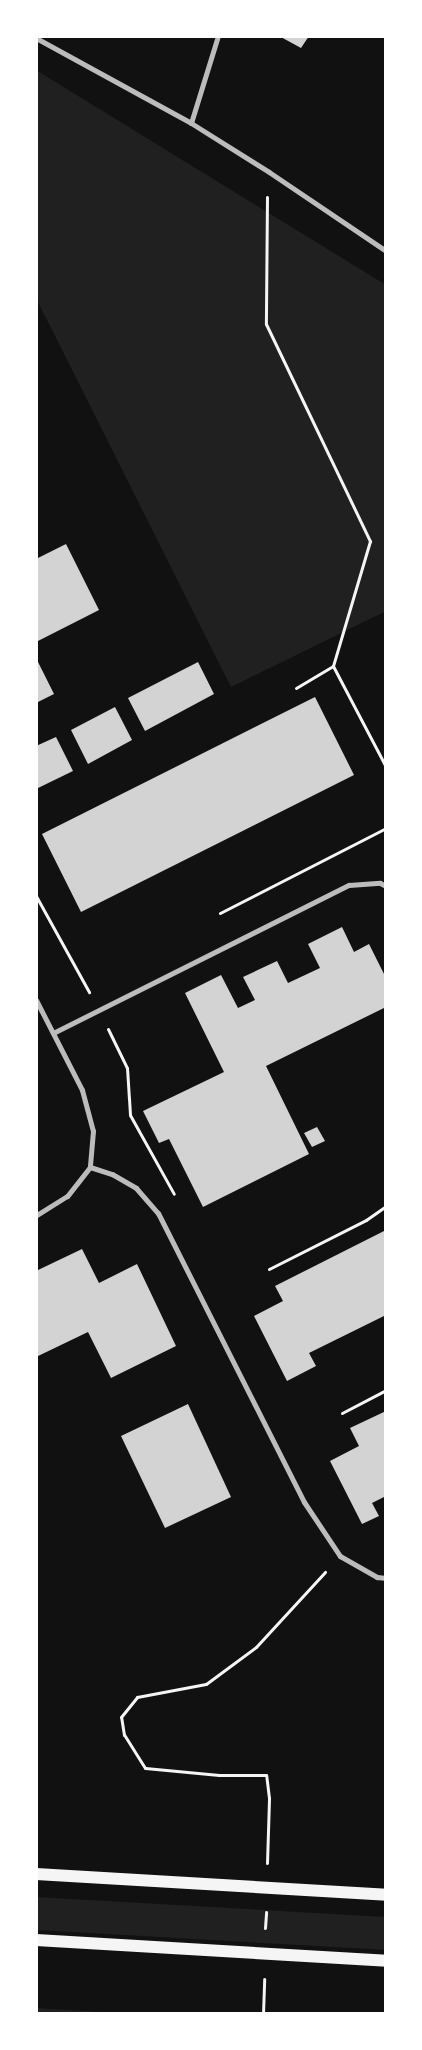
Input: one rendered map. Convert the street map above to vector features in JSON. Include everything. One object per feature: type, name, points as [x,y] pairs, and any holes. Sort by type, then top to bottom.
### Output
[{"type":"main road","points":[[36,1874],[386,1895]]},
{"type":"main road","points":[[36,1940],[386,1961]]},
{"type":"street","points":[[191,123],[218,36]]},
{"type":"street","points":[[36,38],[191,123],[269,172],[386,250]]},
{"type":"street","points":[[52,1033],[349,885],[380,883],[386,886]]},
{"type":"street","points":[[36,1000],[82,1090],[93,1130],[90,1167],[67,1196],[36,1215]]},
{"type":"street","points":[[90,1167],[112,1174],[136,1188],[158,1213],[304,1502],[340,1556],[377,1577],[386,1578]]},
{"type":"path","points":[[269,172],[266,206],[266,324],[370,541],[333,666],[296,688]]},
{"type":"path","points":[[333,666],[386,767]]},
{"type":"path","points":[[220,913],[386,828]]},
{"type":"path","points":[[36,896],[99,1010],[127,1068],[130,1115],[177,1200]]},
{"type":"path","points":[[269,1270],[366,1220],[386,1206]]},
{"type":"path","points":[[342,1413],[386,1390]]},
{"type":"path","points":[[269,1798],[266,1775],[219,1774],[145,1768],[124,1735],[121,1717],[137,1697],[206,1684],[256,1647],[329,1568]]},
{"type":"shaded area","points":[[36,70],[386,285],[386,611],[231,687],[36,298]]},
{"type":"shaded area","points":[[36,1897],[386,1917],[386,1950],[36,1930]]},
{"type":"shaded area","points":[[36,2008],[131,2014],[36,2014]]},
{"type":"building","points":[[279,36],[309,36],[301,48]]},
{"type":"building","points":[[66,544],[99,610],[36,642],[36,559]]},
{"type":"building","points":[[36,658],[54,694],[36,703]]},
{"type":"building","points":[[198,662],[214,694],[145,731],[128,698]]},
{"type":"building","points":[[315,697],[354,775],[81,912],[42,834]]},
{"type":"building","points":[[115,707],[132,740],[88,764],[71,730]]},
{"type":"building","points":[[56,737],[73,771],[36,789],[36,746]]},
{"type":"building","points":[[342,927],[354,952],[369,944],[386,978],[386,1007],[266,1066],[309,1154],[203,1207],[169,1139],[159,1143],[143,1111],[224,1072],[185,993],[221,975],[238,1008],[255,1000],[243,977],[277,961],[288,983],[320,968],[308,944]]},
{"type":"building","points":[[317,1127],[325,1141],[312,1147],[304,1133]]},
{"type":"building","points":[[386,1230],[386,1315],[309,1353],[316,1366],[287,1381],[254,1316],[283,1301],[275,1286]]},
{"type":"building","points":[[82,1249],[99,1283],[137,1264],[176,1346],[111,1378],[88,1332],[36,1357],[36,1271]]},
{"type":"building","points":[[188,1404],[231,1497],[165,1528],[121,1436]]},
{"type":"building","points":[[386,1411],[386,1496],[372,1503],[379,1516],[362,1524],[330,1461],[359,1446],[350,1428]]}]
